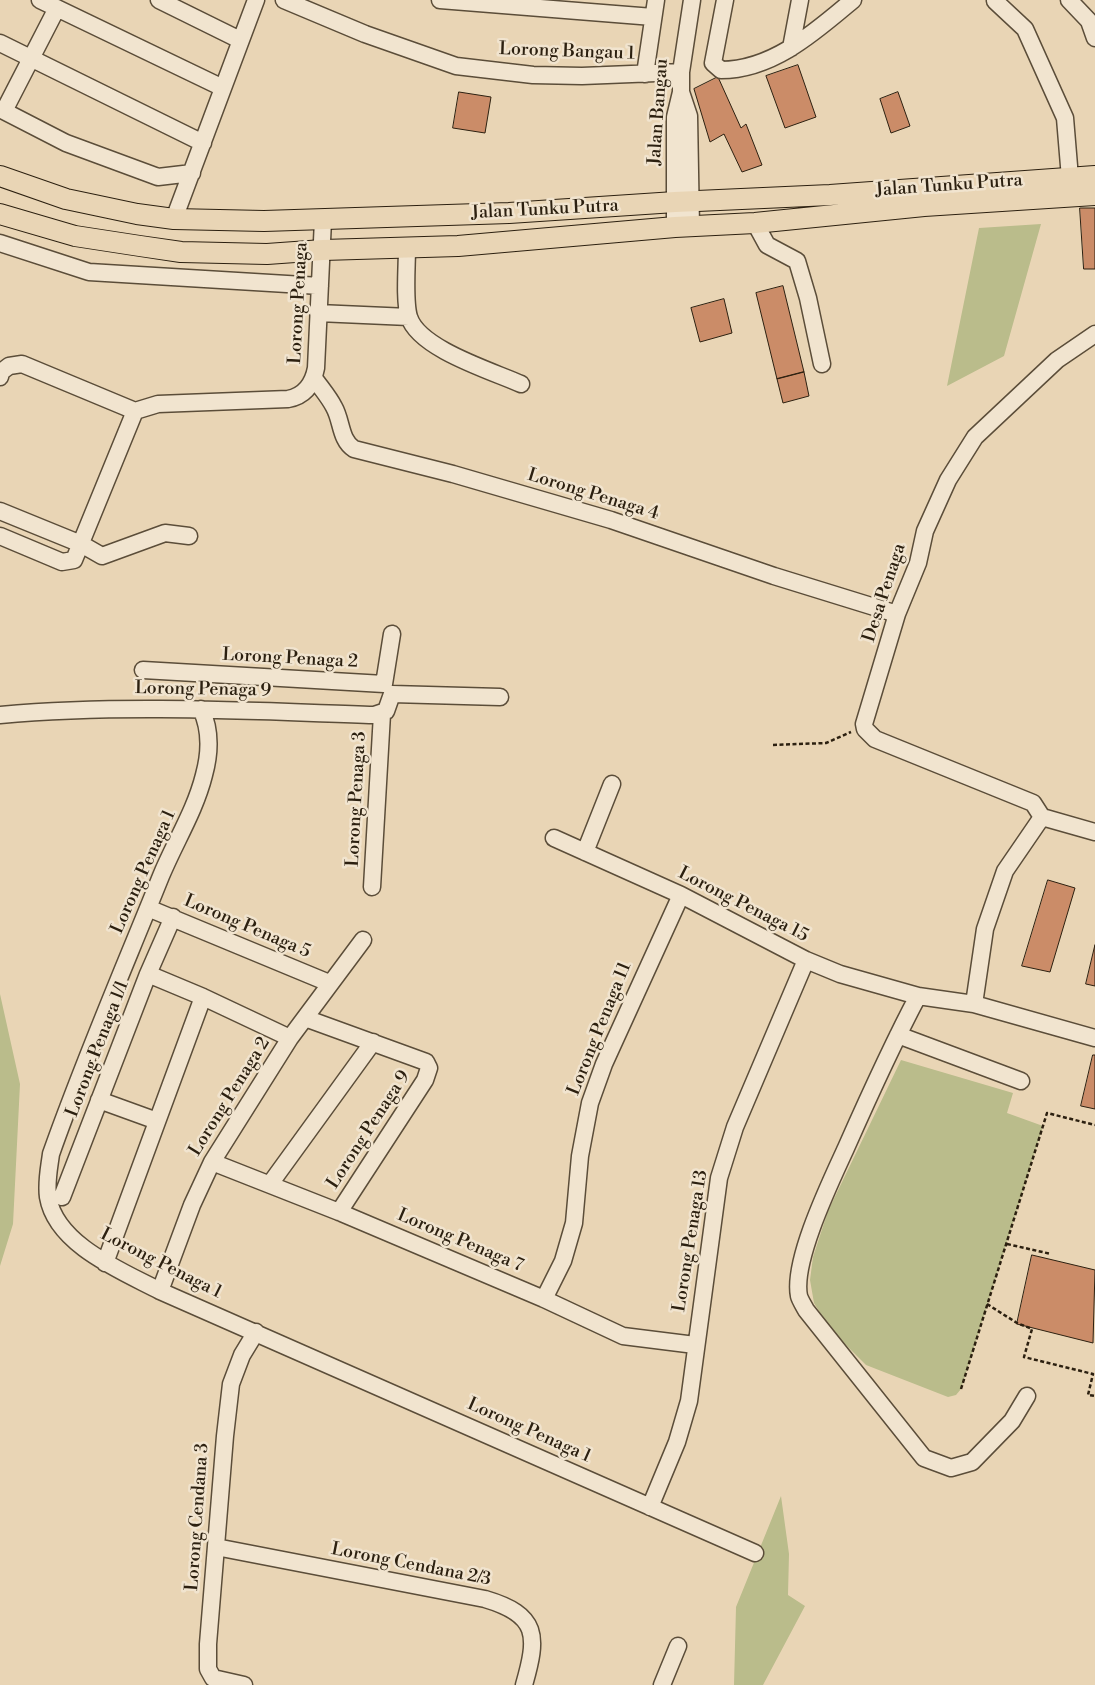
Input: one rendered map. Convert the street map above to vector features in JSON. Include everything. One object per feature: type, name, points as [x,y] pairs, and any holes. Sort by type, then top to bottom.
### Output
[{"type":"main road","name":"Jalan Tunku Putra","points":[[0,176],[66,199],[137,214],[174,219],[264,222],[509,213],[682,201],[830,195],[1095,176]]},
{"type":"main road","name":"Jalan Tunku Putra","points":[[0,214],[75,236],[181,252],[268,254],[323,250],[458,246],[683,227],[754,223],[924,206],[1095,195]]},
{"type":"street","points":[[40,0],[223,88]]},
{"type":"street","points":[[159,0],[240,40]]},
{"type":"street","points":[[174,219],[256,0]]},
{"type":"street","name":"Lorong Bangau 1","points":[[284,0],[365,34],[456,66],[533,75],[681,72]]},
{"type":"street","points":[[440,0],[653,17]]},
{"type":"street","points":[[645,74],[656,0]]},
{"type":"street","name":"Jalan Bangau","points":[[683,227],[682,175],[690,116],[681,92],[681,72],[692,0]]},
{"type":"street","points":[[725,0],[713,63],[721,70],[739,70],[791,48],[810,36],[853,0]]},
{"type":"street","points":[[791,48],[800,0]]},
{"type":"street","points":[[1069,0],[1088,21],[1095,38]]},
{"type":"street","points":[[995,1],[1026,29],[1065,118],[1070,178]]},
{"type":"street","points":[[57,8],[2,110],[66,143],[158,177],[192,173]]},
{"type":"street","points":[[0,43],[203,143]]},
{"type":"street","points":[[650,204],[663,197],[682,175],[696,188],[714,200]]},
{"type":"street","name":"Lorong Penaga","points":[[135,411],[158,404],[288,400],[304,393],[314,378],[323,250],[323,220]]},
{"type":"street","points":[[754,223],[767,245],[797,261],[808,298],[822,364]]},
{"type":"street","points":[[0,242],[89,272],[320,286]]},
{"type":"street","points":[[407,248],[409,317],[417,331],[432,345],[522,384]]},
{"type":"street","points":[[318,313],[409,317]]},
{"type":"street","name":"Desa Penaga","points":[[864,724],[897,614],[918,563],[925,531],[948,480],[975,437],[1057,360],[1095,334]]},
{"type":"street","points":[[0,377],[1,372],[9,366],[22,364],[135,411],[74,560],[62,562],[0,536]]},
{"type":"street","name":"Lorong Penaga 4","points":[[314,378],[335,408],[344,437],[349,446],[354,450],[453,474],[611,520],[774,576],[897,614]]},
{"type":"street","points":[[0,511],[81,544],[102,556],[165,533],[189,536]]},
{"type":"street","points":[[382,714],[389,705],[388,689],[392,634]]},
{"type":"street","name":"Lorong Penaga 2","points":[[143,670],[500,697]]},
{"type":"street","name":"Lorong Penaga 9","points":[[0,715],[71,709],[201,709],[382,714]]},
{"type":"street","name":"Lorong Penaga 1","points":[[201,709],[207,722],[210,741],[205,774],[194,809],[166,865],[148,908],[51,1154],[46,1184],[51,1211],[57,1222],[75,1241],[105,1262],[160,1291],[755,1553]]},
{"type":"street","name":"Lorong Penaga 3","points":[[372,887],[382,714]]},
{"type":"street","points":[[864,724],[865,728],[876,739],[1033,803],[1042,817],[1095,832]]},
{"type":"street","points":[[585,852],[612,784]]},
{"type":"street","points":[[974,1004],[985,929],[1006,871],[1042,817]]},
{"type":"street","name":"Lorong Penaga 15","points":[[554,838],[681,895],[806,960],[840,974],[918,996],[974,1004],[1095,1038]]},
{"type":"street","name":"Lorong Penaga 11","points":[[544,1299],[563,1261],[574,1223],[580,1156],[590,1103],[604,1064],[681,895]]},
{"type":"street","name":"Lorong Penaga 5","points":[[148,908],[174,917],[329,983]]},
{"type":"street","name":"Lorong Penaga 1/1","points":[[62,1197],[148,974],[174,917]]},
{"type":"street","name":"Lorong Penaga 2","points":[[160,1291],[192,1205],[212,1162],[290,1038],[329,983],[363,940]]},
{"type":"street","name":"Lorong Penaga 13","points":[[650,1507],[677,1442],[689,1401],[695,1345],[719,1178],[735,1127],[806,960]]},
{"type":"street","points":[[148,974],[203,997],[290,1038]]},
{"type":"street","points":[[918,996],[822,1200],[808,1242],[801,1274],[799,1296],[806,1310],[924,1458],[951,1468],[972,1462],[1012,1421],[1028,1396]]},
{"type":"street","points":[[105,1262],[203,997]]},
{"type":"street","points":[[270,1184],[373,1042],[305,1018]]},
{"type":"street","points":[[898,1035],[1021,1081]]},
{"type":"street","name":"Lorong Penaga 9","points":[[339,1212],[425,1080],[429,1068],[426,1062],[373,1042]]},
{"type":"street","points":[[100,1100],[157,1121]]},
{"type":"street","name":"Lorong Penaga 7","points":[[212,1162],[339,1212],[544,1299],[623,1336],[695,1345]]},
{"type":"street","name":"Lorong Cendana 3","points":[[244,1685],[213,1678],[208,1669],[216,1547],[231,1384],[242,1356],[256,1332]]},
{"type":"street","name":"Lorong Cendana 2/3","points":[[216,1547],[508,1606],[520,1614],[531,1628],[531,1661],[524,1685]]},
{"type":"street","points":[[662,1685],[678,1646]]},
{"type":"path","points":[[773,746],[826,743],[846,736],[864,724]]},
{"type":"path","points":[[961,1389],[1047,1113],[1095,1125]]},
{"type":"path","points":[[1007,1244],[1051,1254]]},
{"type":"path","points":[[986,1304],[1017,1323],[1032,1328],[1024,1357],[1093,1374],[1088,1395],[1095,1396]]},
{"type":"green space","points":[[1041,224],[1004,356],[947,386],[979,228]]},
{"type":"green space","points":[[0,994],[20,1084],[13,1224],[0,1266]]},
{"type":"green space","points":[[901,1060],[1013,1093],[1007,1113],[1043,1126],[961,1389],[956,1395],[948,1397],[866,1365],[830,1329],[814,1303],[810,1280],[813,1257],[828,1211]]},
{"type":"green space","points":[[781,1496],[789,1554],[788,1595],[805,1606],[763,1685],[734,1685],[736,1607]]},
{"type":"building","points":[[798,65],[816,117],[785,128],[766,76]]},
{"type":"building","points":[[718,77],[741,128],[746,124],[762,165],[742,172],[724,134],[710,142],[694,89]]},
{"type":"building","points":[[459,92],[491,97],[485,133],[453,128]]},
{"type":"building","points":[[898,92],[910,126],[891,133],[880,99]]},
{"type":"building","points":[[1080,208],[1095,208],[1095,269],[1084,269]]},
{"type":"building","points":[[783,286],[804,372],[777,379],[756,293]]},
{"type":"building","points":[[724,299],[732,333],[700,342],[691,308]]},
{"type":"building","points":[[804,372],[809,396],[783,403],[777,379]]},
{"type":"building","points":[[1048,880],[1075,888],[1050,972],[1022,966]]},
{"type":"building","points":[[1095,945],[1095,986],[1086,984]]},
{"type":"building","points":[[1093,1055],[1095,1055],[1095,1109],[1081,1106]]},
{"type":"building","points":[[1032,1255],[1095,1270],[1093,1343],[1017,1324]]}]
